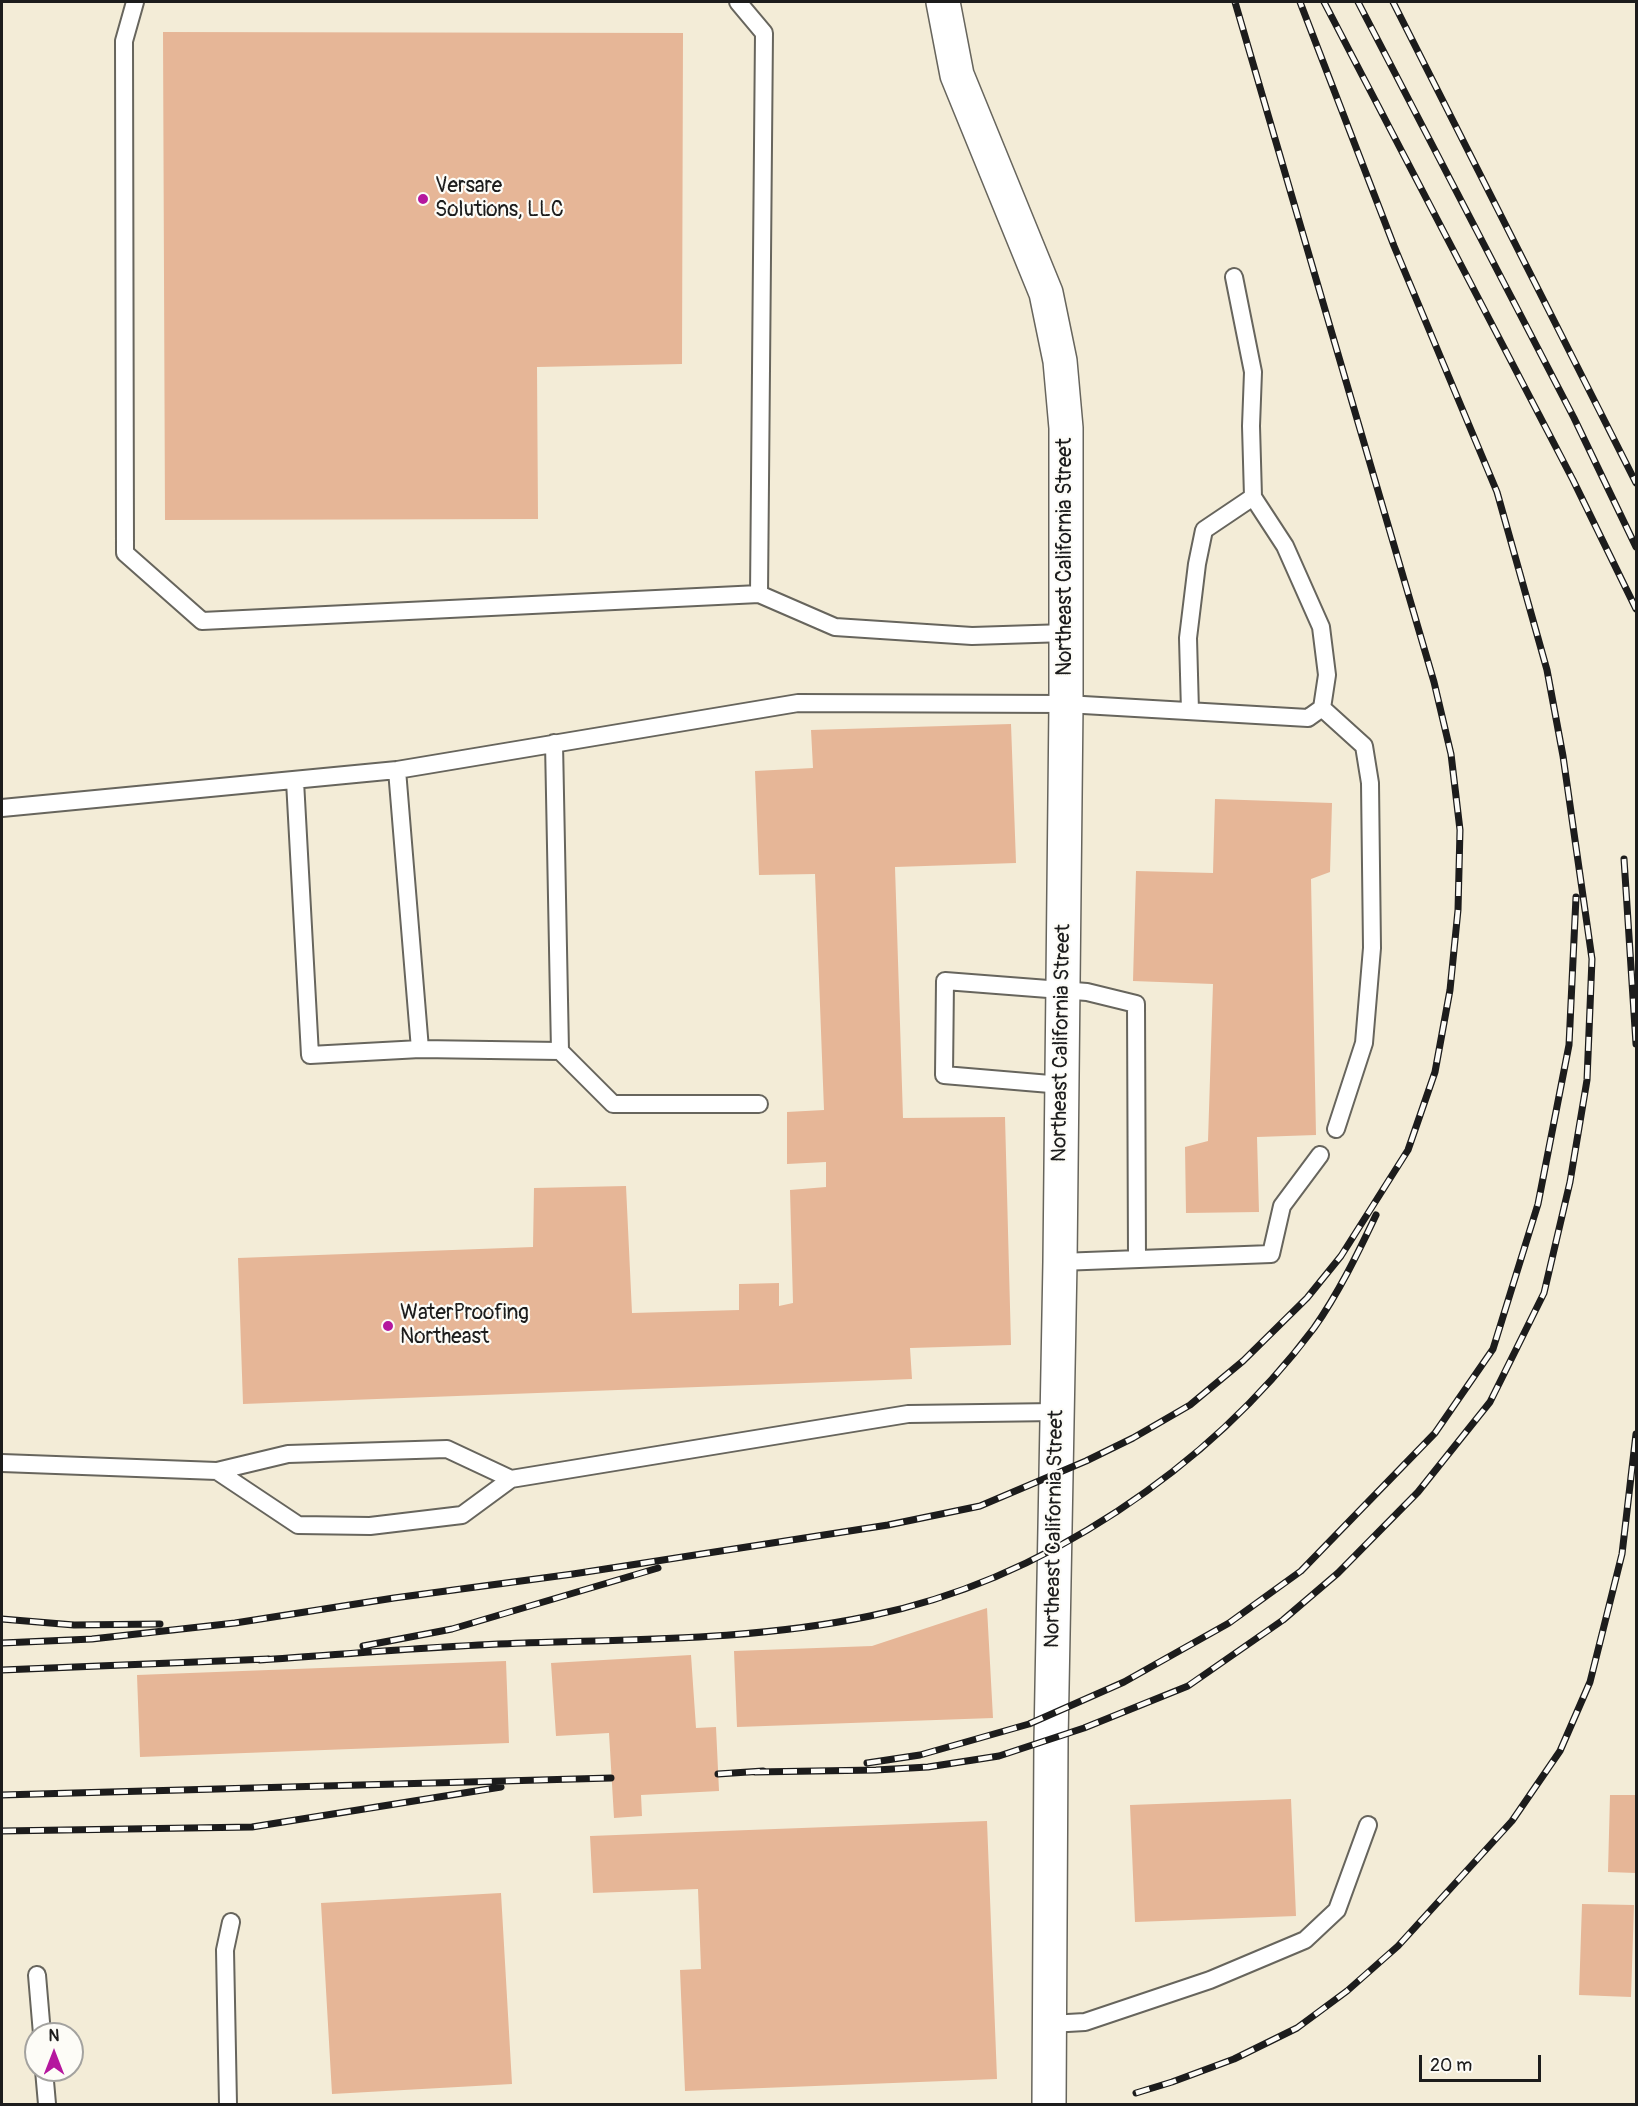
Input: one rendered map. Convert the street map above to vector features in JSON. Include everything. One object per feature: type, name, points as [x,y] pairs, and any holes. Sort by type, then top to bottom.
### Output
[{"type":"street","name":"Northeast California Street","points":[[942,2],[957,75],[1046,293],[1060,361],[1066,429],[1066,704],[1060,1262],[1051,1740],[1049,2104]]},
{"type":"lane","points":[[135,2],[124,41],[125,553],[202,621],[759,594],[835,627],[972,636],[1066,633]]},
{"type":"lane","points":[[738,2],[764,33],[759,594]]},
{"type":"lane","points":[[2,808],[397,770],[798,703],[1066,704],[1308,718],[1322,708],[1327,675],[1322,627],[1285,546],[1253,497],[1251,426],[1253,372],[1234,277]]},
{"type":"lane","points":[[1190,711],[1188,638],[1197,564],[1204,530],[1253,497]]},
{"type":"lane","points":[[1322,708],[1364,746],[1370,783],[1372,948],[1364,1043],[1336,1129]]},
{"type":"lane","points":[[554,743],[560,1051],[613,1104],[759,1104]]},
{"type":"lane","points":[[397,770],[420,1049]]},
{"type":"lane","points":[[294,781],[310,1055],[420,1049],[560,1051]]},
{"type":"lane","points":[[1062,1085],[944,1075],[945,981],[1087,992],[1136,1004],[1137,1259]]},
{"type":"lane","points":[[1060,1262],[1271,1254],[1282,1206],[1320,1155]]},
{"type":"lane","points":[[217,1471],[298,1525],[370,1526],[462,1515],[511,1479],[908,1414],[1056,1412]]},
{"type":"lane","points":[[2,1463],[217,1471],[288,1454],[447,1449],[511,1479]]},
{"type":"lane","points":[[1050,2024],[1085,2022],[1210,1980],[1305,1940],[1337,1910],[1368,1825]]},
{"type":"lane","points":[[228,2104],[225,1950],[231,1922]]},
{"type":"lane","points":[[37,1975],[41,2022]]},
{"type":"lane","points":[[45,2082],[47,2104]]},
{"type":"building","name":"Versare Solutions, LLC","points":[[163,32],[683,33],[682,364],[537,367],[538,519],[165,520]]},
{"type":"building","points":[[1011,724],[1016,863],[895,867],[903,1118],[1005,1117],[1011,1345],[910,1348],[912,1379],[243,1404],[238,1258],[533,1247],[534,1188],[626,1186],[632,1313],[739,1310],[739,1284],[779,1283],[779,1306],[793,1303],[790,1190],[826,1187],[826,1162],[787,1164],[787,1112],[824,1110],[815,874],[759,875],[755,771],[813,768],[811,730]]},
{"type":"building","points":[[1215,799],[1332,803],[1330,872],[1311,879],[1316,1135],[1257,1137],[1259,1212],[1186,1213],[1185,1147],[1208,1141],[1213,984],[1133,981],[1136,871],[1213,873]]},
{"type":"building","points":[[987,1608],[993,1718],[737,1727],[734,1651],[872,1646]]},
{"type":"building","points":[[691,1655],[696,1728],[716,1727],[719,1791],[641,1795],[642,1816],[614,1818],[609,1733],[556,1736],[551,1663]]},
{"type":"building","points":[[506,1661],[509,1743],[140,1757],[137,1675]]},
{"type":"building","points":[[1610,1795],[1636,1795],[1636,1873],[1608,1872]]},
{"type":"building","points":[[1291,1799],[1296,1916],[1135,1922],[1130,1805]]},
{"type":"building","points":[[987,1821],[997,2079],[685,2091],[680,1970],[701,1969],[698,1889],[593,1893],[590,1836]]},
{"type":"building","points":[[501,1893],[512,2084],[332,2094],[321,1903]]},
{"type":"building","points":[[1582,1904],[1634,1905],[1631,1997],[1579,1995]]},
{"type":"railway","points":[[2,1643],[92,1639],[235,1623],[888,1525],[980,1506],[1086,1461],[1133,1438],[1190,1405],[1243,1361],[1307,1298],[1341,1256],[1408,1150],[1435,1072],[1450,990],[1458,910],[1460,830],[1451,754],[1434,682],[1235,2]]},
{"type":"railway","points":[[755,1772],[928,1767],[999,1756],[1084,1728],[1188,1686],[1283,1620],[1338,1573],[1418,1492],[1490,1402],[1544,1293],[1570,1182],[1587,1080],[1592,959],[1563,756],[1547,670],[1497,492],[1394,246],[1300,2]]},
{"type":"railway","points":[[1324,2],[1573,480],[1636,609]]},
{"type":"railway","points":[[1358,2],[1574,418],[1636,547]]},
{"type":"railway","points":[[1393,2],[1636,483]]},
{"type":"railway","points":[[1624,859],[1636,1044]]},
{"type":"railway","points":[[867,1763],[920,1755],[1029,1724],[1124,1682],[1229,1623],[1301,1571],[1435,1433],[1493,1349],[1538,1204],[1569,1045],[1576,897]]},
{"type":"railway","points":[[260,1660],[458,1646],[697,1637],[784,1630],[870,1616],[934,1599],[997,1576],[1058,1546],[1117,1511],[1173,1471],[1225,1427],[1272,1379],[1314,1328],[1355,1258],[1376,1215]]},
{"type":"railway","points":[[1136,2093],[1234,2059],[1297,2028],[1347,1991],[1398,1946],[1512,1821],[1560,1751],[1590,1682],[1622,1554],[1636,1434]]},
{"type":"railway","points":[[363,1646],[452,1629],[658,1568]]},
{"type":"railway","points":[[2,1619],[74,1625],[160,1624]]},
{"type":"railway","points":[[2,1670],[268,1659]]},
{"type":"railway","points":[[718,1774],[763,1771]]},
{"type":"railway","points":[[2,1795],[611,1778]]},
{"type":"railway","points":[[2,1831],[252,1827],[501,1787]]},
{"type":"place","name":"Versare Solutions, LLC","points":[[423,199]]},
{"type":"place","name":"WaterProofing Northeast","points":[[388,1326]]}]
